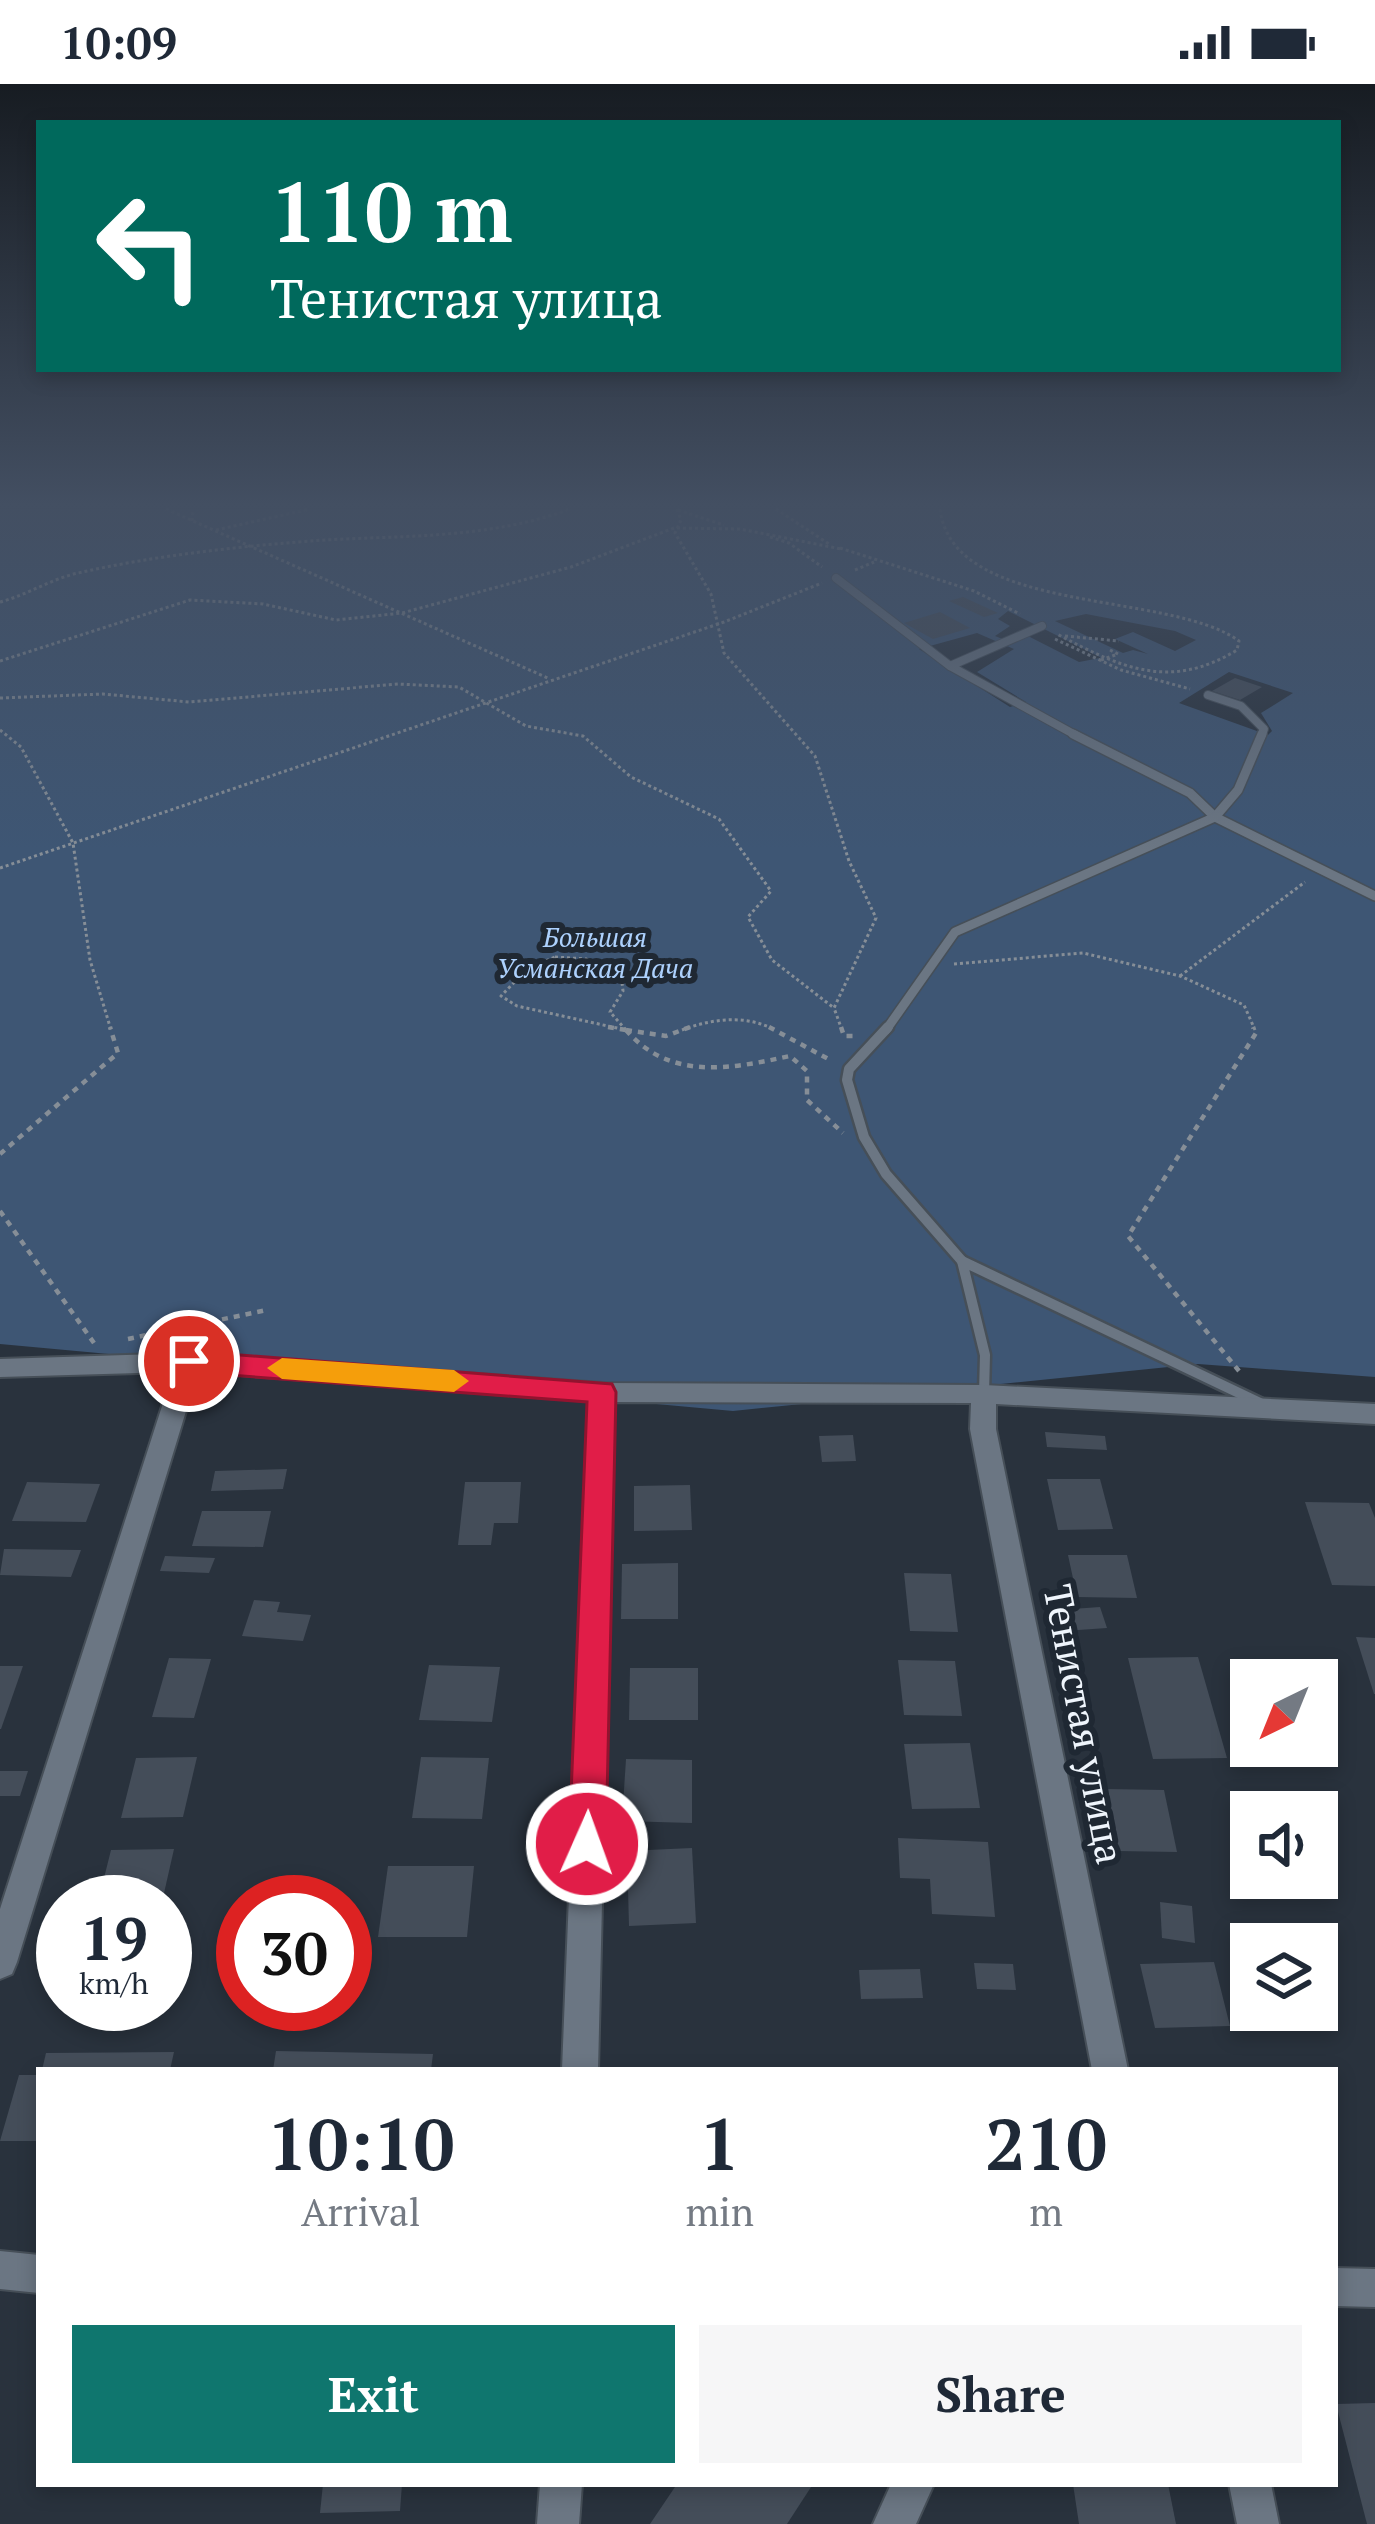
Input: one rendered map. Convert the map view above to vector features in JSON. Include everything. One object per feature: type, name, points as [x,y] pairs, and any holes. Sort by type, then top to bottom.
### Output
[{"type":"street","points":[[0,1368],[189,1361],[602,1392],[985,1394],[1375,1414]]},
{"type":"street","points":[[0,1962],[189,1361]]},
{"type":"street","points":[[580,2067],[602,1392]]},
{"type":"street","name":"Тенистая улица","points":[[985,1394],[983,1429],[1109,2067]]},
{"type":"street","points":[[0,2270],[36,2274]]},
{"type":"street","points":[[1338,2287],[1375,2288]]},
{"type":"street","points":[[558,2524],[561,2487]]},
{"type":"street","points":[[894,2524],[912,2487]]},
{"type":"street","points":[[1251,2487],[1258,2524]]},
{"type":"lane","points":[[894,623],[950,666],[1015,706],[1190,793],[1215,817],[1318,872],[1375,896]]},
{"type":"lane","points":[[950,666],[1042,626]]},
{"type":"lane","points":[[1208,695],[1241,706],[1264,729],[1238,790],[1215,817],[962,928],[883,1034],[849,1070],[847,1080],[864,1137],[886,1174],[962,1261],[1270,1408]]},
{"type":"lane","points":[[962,1261],[986,1355],[985,1394]]},
{"type":"path","points":[[0,661],[119,623]]},
{"type":"path","points":[[424,623],[553,681]]},
{"type":"path","points":[[0,868],[721,623]]},
{"type":"path","points":[[724,623],[724,653],[815,756],[849,861],[876,918],[834,1008]]},
{"type":"path","points":[[1036,623],[1138,671],[1165,676],[1217,662],[1237,650],[1239,641],[1210,623]]},
{"type":"path","points":[[1119,641],[1046,635],[1121,670],[1208,695]]},
{"type":"path","points":[[1094,656],[1101,660],[1118,654],[1110,650]]},
{"type":"path","points":[[0,698],[103,694],[190,702],[398,684],[459,686],[526,726],[583,736],[631,777],[719,819],[772,891],[748,917],[772,960],[834,1008],[844,1036],[883,1034]]},
{"type":"path","points":[[0,730],[21,747],[73,843],[90,960],[118,1053],[0,1154]]},
{"type":"path","points":[[1180,976],[1318,872]]},
{"type":"path","points":[[931,966],[1083,953],[1180,976],[1244,1005],[1256,1034],[1128,1236],[1270,1408]]},
{"type":"path","points":[[849,1070],[764,1024],[711,1019],[666,1036],[628,1030],[517,1006],[501,996],[518,974],[554,955],[590,957],[621,974],[623,991],[610,1012],[628,1030],[647,1052],[676,1065],[725,1068],[790,1056],[808,1070],[807,1100],[886,1174]]},
{"type":"path","points":[[0,1211],[96,1346]]},
{"type":"path","points":[[118,1341],[267,1310]]},
{"type":"green space","name":"Большая Усманская Дача","points":[[0,623],[1005,623],[1010,626],[995,636],[1010,642],[1028,636],[1079,662],[1100,658],[1031,623],[1059,623],[1123,653],[1148,654],[1115,639],[1133,632],[1175,651],[1196,640],[1132,623],[1375,623],[1375,1377],[1198,1364],[733,1411],[0,1344]],"holes":[[[977,633],[1014,649],[977,672],[1026,702],[1010,707],[919,649]],[[1229,672],[1293,693],[1261,713],[1272,731],[1268,735],[1179,703]]]},
{"type":"building","points":[[904,623],[960,623],[970,628],[933,639]]},
{"type":"building","points":[[1235,678],[1262,687],[1240,700],[1212,691]]},
{"type":"building","points":[[1045,1432],[1105,1436],[1107,1450],[1047,1447]]},
{"type":"building","points":[[853,1435],[856,1461],[822,1462],[819,1436]]},
{"type":"building","points":[[287,1469],[283,1489],[211,1491],[215,1471]]},
{"type":"building","points":[[1047,1479],[1100,1479],[1113,1529],[1058,1530]]},
{"type":"building","points":[[27,1482],[100,1484],[86,1522],[12,1521]]},
{"type":"building","points":[[465,1482],[521,1482],[518,1523],[494,1523],[491,1545],[458,1545]]},
{"type":"building","points":[[690,1485],[692,1530],[634,1531],[634,1486]]},
{"type":"building","points":[[1305,1502],[1369,1503],[1375,1518],[1375,1586],[1332,1585]]},
{"type":"building","points":[[202,1511],[271,1511],[263,1547],[192,1546]]},
{"type":"building","points":[[4,1549],[81,1550],[71,1577],[0,1575]]},
{"type":"building","points":[[1068,1555],[1127,1555],[1137,1598],[1077,1597]]},
{"type":"building","points":[[165,1556],[215,1558],[209,1573],[160,1571]]},
{"type":"building","points":[[678,1563],[678,1619],[621,1619],[622,1564]]},
{"type":"building","points":[[904,1573],[951,1574],[958,1632],[910,1631]]},
{"type":"building","points":[[254,1600],[280,1602],[277,1612],[311,1615],[303,1641],[242,1636]]},
{"type":"building","points":[[1100,1607],[1107,1628],[1064,1631],[1058,1610]]},
{"type":"building","points":[[1356,1637],[1375,1638],[1375,1694],[1374,1694]]},
{"type":"building","points":[[1198,1657],[1227,1758],[1153,1759],[1128,1658]]},
{"type":"building","points":[[169,1658],[211,1659],[194,1718],[152,1717]]},
{"type":"building","points":[[898,1660],[955,1661],[962,1716],[904,1715]]},
{"type":"building","points":[[429,1665],[500,1667],[492,1722],[419,1720]]},
{"type":"building","points":[[0,1666],[23,1666],[1,1729],[0,1729]]},
{"type":"building","points":[[630,1668],[698,1668],[698,1720],[629,1720]]},
{"type":"building","points":[[970,1743],[980,1808],[912,1809],[904,1744]]},
{"type":"building","points":[[197,1757],[183,1817],[121,1818],[136,1758]]},
{"type":"building","points":[[421,1757],[489,1758],[482,1819],[412,1818]]},
{"type":"building","points":[[626,1759],[692,1760],[692,1823],[622,1821]]},
{"type":"building","points":[[0,1771],[28,1771],[20,1796],[0,1796]]},
{"type":"building","points":[[1105,1789],[1164,1790],[1177,1852],[1117,1851]]},
{"type":"building","points":[[898,1838],[988,1842],[995,1917],[932,1914],[930,1879],[900,1878]]},
{"type":"building","points":[[692,1848],[696,1923],[629,1926],[627,1851]]},
{"type":"building","points":[[174,1849],[168,1875],[105,1875],[111,1850]]},
{"type":"building","points":[[388,1866],[474,1866],[467,1937],[378,1937]]},
{"type":"building","points":[[1160,1902],[1192,1906],[1195,1943],[1162,1938]]},
{"type":"building","points":[[1214,1962],[1230,2026],[1155,2028],[1140,1964]]},
{"type":"building","points":[[974,1963],[1013,1964],[1016,1990],[977,1989]]},
{"type":"building","points":[[920,1969],[923,1998],[861,1999],[859,1970]]},
{"type":"building","points":[[276,2051],[433,2054],[431,2067],[273,2067]]},
{"type":"building","points":[[174,2052],[171,2067],[43,2067],[46,2053]]},
{"type":"building","points":[[19,2075],[36,2075],[36,2141],[0,2141]]},
{"type":"building","points":[[1375,2403],[1375,2524],[1367,2524],[1338,2404]]},
{"type":"building","points":[[323,2487],[402,2487],[400,2511],[320,2513]]},
{"type":"building","points":[[675,2487],[811,2487],[787,2524],[650,2524]]},
{"type":"building","points":[[1073,2487],[1169,2487],[1176,2524],[1079,2524]]},
{"type":"slow traffic","points":[[282,1368],[454,1381]]},
{"type":"route","points":[[189,1361],[602,1392],[587,1844]]}]
